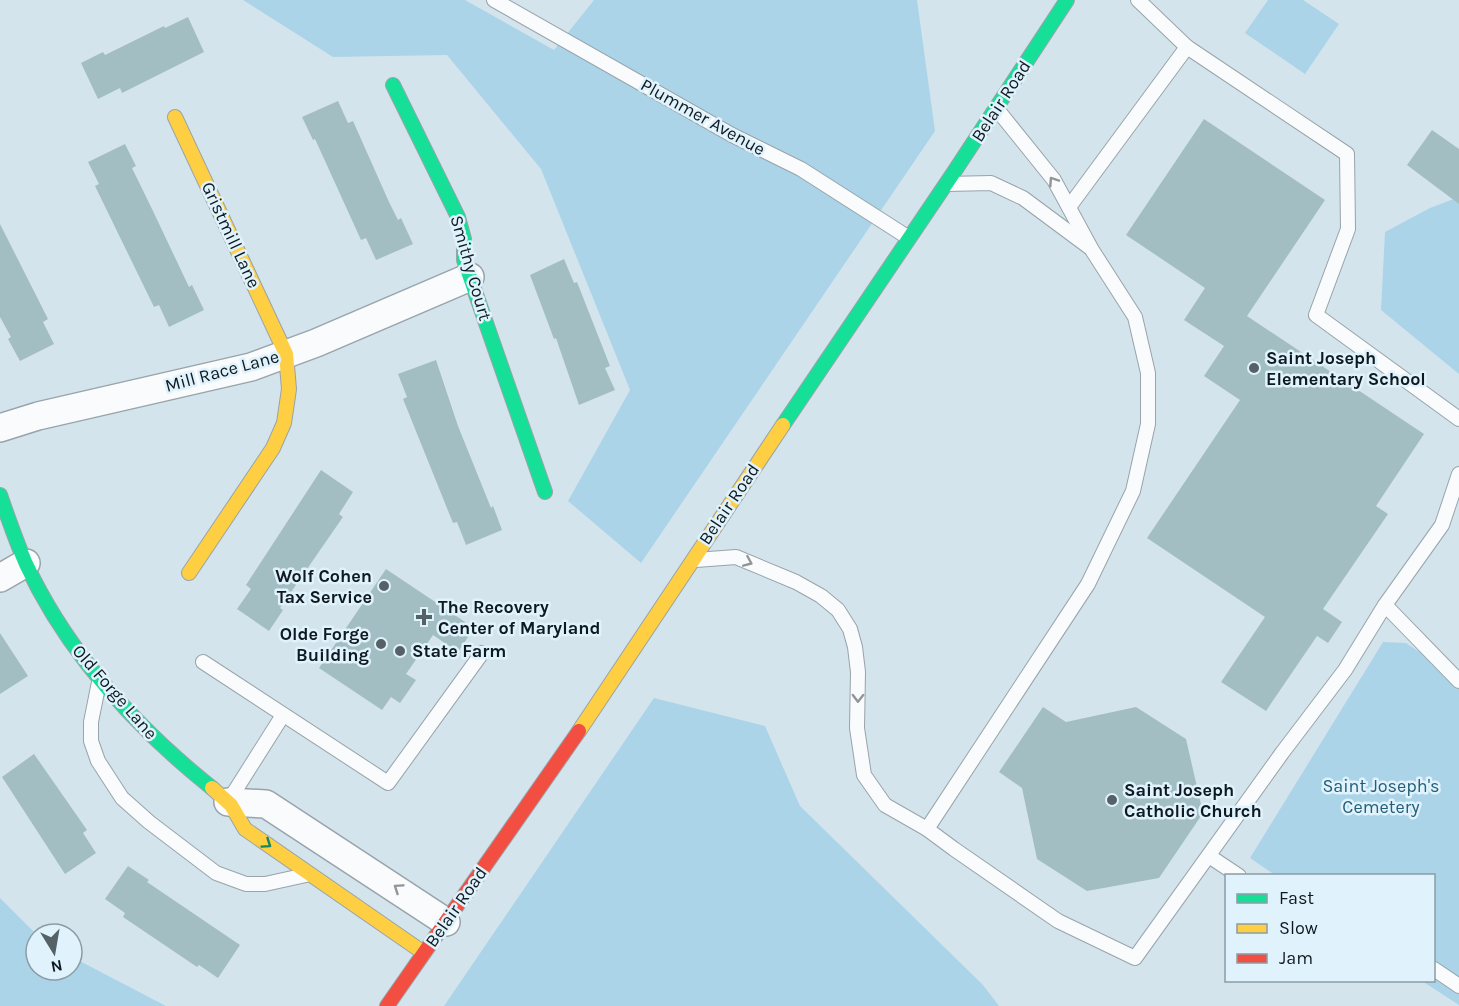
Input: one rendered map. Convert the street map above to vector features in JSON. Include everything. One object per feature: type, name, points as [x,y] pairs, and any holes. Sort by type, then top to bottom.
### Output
[{"type":"main road","name":"Belair Road","points":[[387,1006],[571,743],[1067,0]]},
{"type":"main road","name":"Smithy Court","points":[[393,85],[458,217],[464,238],[464,260],[545,492]]},
{"type":"main road","name":"Gristmill Lane","points":[[175,117],[286,354]]},
{"type":"main road","points":[[189,573],[273,448],[284,423],[289,389],[286,354]]},
{"type":"main road","name":"Old Forge Lane","points":[[0,495],[26,563],[71,642],[100,679],[168,750],[228,802],[245,829],[424,953]]},
{"type":"street","name":"Mill Race Lane","points":[[0,428],[38,416],[251,367],[470,277]]},
{"type":"street","points":[[0,578],[26,563]]},
{"type":"street","points":[[228,802],[266,804],[446,922]]},
{"type":"lane","name":"Plummer Avenue","points":[[494,0],[732,135],[801,169],[909,238]]},
{"type":"lane","points":[[1138,0],[1187,47],[1347,154],[1348,229],[1316,315],[1459,419]]},
{"type":"lane","points":[[1069,207],[1187,47]]},
{"type":"lane","points":[[927,829],[1088,584],[1133,491],[1148,424],[1148,373],[1135,317],[1092,250],[1054,180],[996,108]]},
{"type":"lane","points":[[945,184],[991,183],[1023,198],[1092,250]]},
{"type":"lane","points":[[691,560],[736,557],[796,582],[821,596],[838,610],[850,629],[855,647],[858,672],[857,728],[864,775],[885,805],[927,829],[1058,921],[1135,958],[1282,753],[1345,670],[1384,605],[1442,525],[1459,474]]},
{"type":"lane","points":[[1384,605],[1459,681]]},
{"type":"lane","points":[[203,662],[388,783],[482,653]]},
{"type":"lane","points":[[100,679],[91,722],[91,741],[98,761],[122,798],[149,822],[216,873],[246,884],[265,884],[310,873]]},
{"type":"lane","points":[[228,802],[282,715]]},
{"type":"lane","points":[[1209,855],[1236,874]]},
{"type":"lane","points":[[1435,970],[1459,986]]},
{"type":"green space","points":[[243,0],[465,0],[554,50],[594,0],[917,0],[935,131],[641,563],[568,501],[630,390],[541,169],[447,55],[333,57]]},
{"type":"green space","points":[[1268,0],[1303,0],[1339,24],[1305,74],[1245,33]]},
{"type":"green space","points":[[1459,197],[1459,374],[1381,310],[1385,232],[1430,208]]},
{"type":"green space","name":"Saint Joseph's Cemetery","points":[[1383,642],[1406,643],[1459,678],[1459,1005],[1424,982],[1435,982],[1435,874],[1274,874],[1250,858]]},
{"type":"green space","points":[[654,698],[765,726],[800,806],[983,985],[999,1006],[444,1006]]},
{"type":"green space","points":[[0,898],[24,922],[24,982],[84,982],[84,963],[166,1006],[0,1006]]},
{"type":"building","points":[[188,17],[204,52],[122,93],[120,88],[98,99],[81,63],[103,52],[105,55],[164,26],[165,28]]},
{"type":"building","points":[[338,101],[348,123],[353,121],[389,202],[398,220],[401,218],[413,244],[376,260],[366,238],[361,240],[315,139],[313,140],[302,117]]},
{"type":"building","points":[[1204,119],[1325,200],[1247,316],[1424,434],[1376,506],[1388,514],[1323,609],[1342,622],[1328,643],[1317,636],[1266,711],[1221,682],[1265,617],[1147,538],[1240,400],[1204,376],[1224,346],[1184,320],[1205,288],[1126,235]]},
{"type":"building","points":[[1432,130],[1459,149],[1459,204],[1407,165]]},
{"type":"building","points":[[125,144],[136,166],[132,168],[189,287],[192,285],[204,310],[169,327],[159,305],[154,307],[95,186],[99,184],[88,162]]},
{"type":"building","points":[[0,224],[48,319],[43,322],[54,344],[20,361],[8,339],[11,337],[0,317]]},
{"type":"building","points":[[564,259],[574,283],[577,282],[610,366],[605,368],[615,390],[579,405],[556,338],[554,339],[530,275]]},
{"type":"building","points":[[436,360],[458,426],[502,530],[466,545],[457,522],[453,523],[403,399],[407,397],[398,374]]},
{"type":"building","points":[[321,470],[353,492],[339,514],[343,517],[280,608],[283,610],[269,631],[237,609],[251,589],[246,585]]},
{"type":"building","name":"Olde Forge Building","points":[[386,569],[474,628],[458,652],[433,635],[406,674],[416,680],[400,703],[391,697],[382,710],[319,668]]},
{"type":"building","points":[[0,633],[28,676],[0,694]]},
{"type":"building","name":"Saint Joseph Catholic Church","points":[[1043,707],[1066,722],[1136,707],[1186,739],[1203,813],[1159,878],[1087,891],[1037,859],[1022,788],[999,772]]},
{"type":"building","points":[[34,754],[87,830],[83,833],[96,853],[65,874],[2,777]]},
{"type":"building","points":[[128,866],[149,880],[147,882],[240,945],[218,978],[199,965],[197,967],[123,917],[125,913],[105,899]]},
{"type":"traffic: fast","points":[[783,425],[1067,0]]},
{"type":"traffic: fast","points":[[393,85],[458,217],[464,239],[464,260],[545,492]]},
{"type":"traffic: fast","points":[[0,495],[26,564],[62,628],[83,658],[131,714],[184,765],[212,788]]},
{"type":"traffic: slow","points":[[175,117],[286,354],[289,389],[284,423],[273,448],[189,573]]},
{"type":"traffic: slow","points":[[579,731],[783,425]]},
{"type":"traffic: slow","points":[[212,788],[231,805],[245,829],[424,953]]},
{"type":"traffic: jam","points":[[387,1006],[579,731]]},
{"type":"place","name":"Saint Joseph Elementary School","points":[[1254,368]]},
{"type":"place","name":"Wolf Cohen Tax Service","points":[[384,586]]},
{"type":"place","name":"The Recovery Center of Maryland","points":[[424,617]]},
{"type":"place","name":"Olde Forge Building","points":[[381,644]]},
{"type":"place","name":"State Farm","points":[[400,651]]},
{"type":"place","name":"Saint Joseph Catholic Church","points":[[1112,800]]}]
